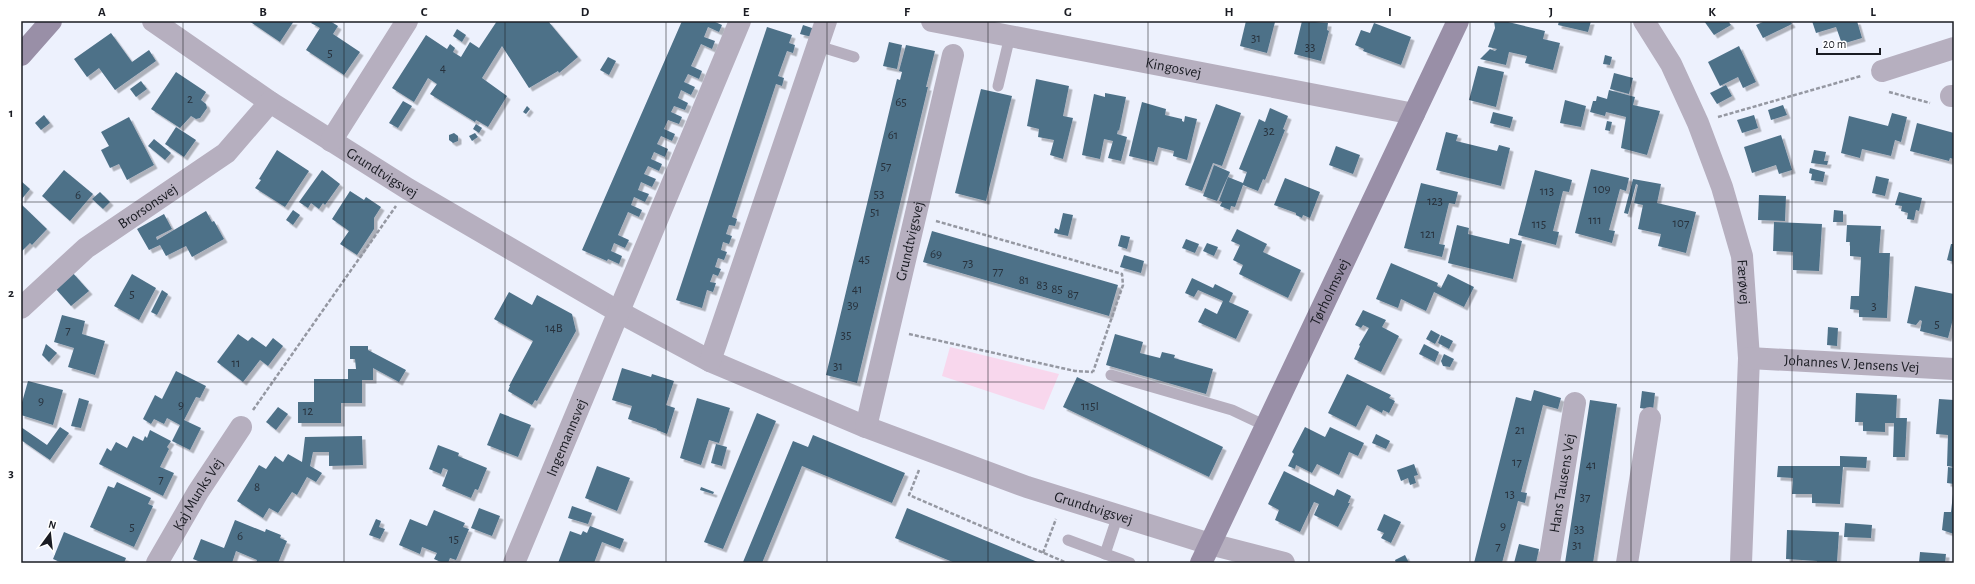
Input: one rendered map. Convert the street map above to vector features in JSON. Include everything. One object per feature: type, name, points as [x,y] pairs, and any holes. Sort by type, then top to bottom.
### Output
[{"type":"street","points":[[21,55],[50,21]]},
{"type":"street","name":"Grundtvigsvej","points":[[153,21],[270,102],[408,189],[619,312],[710,361],[866,426],[1028,487],[1118,515],[1205,554]]},
{"type":"street","points":[[331,141],[407,21]]},
{"type":"street","points":[[619,312],[740,21]]},
{"type":"street","points":[[710,361],[826,21]]},
{"type":"street","name":"Kingosvej","points":[[932,21],[1414,114]]},
{"type":"street","name":"Tørholmsvej","points":[[1205,554],[1458,21]]},
{"type":"street","name":"Færøvej","points":[[1644,21],[1671,64],[1698,123],[1722,187],[1742,256],[1749,358],[1741,563]]},
{"type":"street","points":[[1882,71],[1954,48]]},
{"type":"street","name":"Grundtvigsvej","points":[[866,426],[954,55]]},
{"type":"street","name":"Brorsonsvej","points":[[21,308],[86,248],[226,153],[270,102]]},
{"type":"street","name":"Ingemannsvej","points":[[514,563],[619,312]]},
{"type":"street","name":"Johannes V. Jensens Vej","points":[[1749,358],[1954,369]]},
{"type":"street","name":"Hans Tausens Vej","points":[[1549,563],[1575,403]]},
{"type":"street","points":[[1627,563],[1650,418]]},
{"type":"street","name":"Kaj Munks Vej","points":[[157,563],[198,492],[241,427]]},
{"type":"street","points":[[1205,554],[1284,563]]},
{"type":"lane","points":[[998,86],[1010,36]]},
{"type":"lane","points":[[818,46],[854,58]]},
{"type":"lane","points":[[1111,375],[1232,410],[1266,426]]},
{"type":"lane","points":[[1105,554],[1118,515]]},
{"type":"lane","points":[[1068,540],[1130,563]]},
{"type":"path","points":[[1698,123],[1856,77],[1882,71]]},
{"type":"path","points":[[1856,77],[1861,82]]},
{"type":"path","points":[[1888,92],[1948,107],[1953,96]]},
{"type":"path","points":[[241,427],[408,189]]},
{"type":"path","points":[[916,215],[1122,274],[1123,285],[1093,372]]},
{"type":"path","points":[[889,330],[1075,372],[1093,372],[1111,375]]},
{"type":"path","points":[[928,449],[908,495],[1067,563]]},
{"type":"path","points":[[1043,553],[1064,498]]},
{"type":"shaded area","points":[[950,347],[1059,374],[1044,410],[942,376]]},
{"type":"building","points":[[249,21],[294,21],[280,42]]},
{"type":"building","points":[[313,21],[330,21],[338,26],[333,34],[360,52],[344,75],[306,50],[320,28],[311,23]]},
{"type":"building","points":[[497,21],[548,21],[578,57],[559,73],[558,71],[529,88],[502,46],[482,78],[507,96],[488,127],[476,120],[475,122],[430,94],[437,84],[428,78],[414,102],[392,88],[426,35],[447,49],[450,44],[455,48],[453,52],[461,57],[470,42],[479,48]]},
{"type":"building","points":[[682,21],[713,21],[722,25],[719,32],[708,27],[704,37],[715,41],[712,49],[701,44],[691,66],[702,71],[699,79],[688,74],[684,82],[695,87],[691,95],[681,90],[678,98],[688,103],[685,110],[674,106],[671,112],[682,117],[679,124],[668,120],[664,129],[675,134],[672,141],[661,136],[657,144],[668,149],[665,157],[654,152],[651,159],[662,164],[659,171],[648,166],[644,174],[656,179],[652,187],[641,182],[638,190],[649,194],[645,202],[634,197],[631,205],[642,210],[639,217],[628,212],[618,235],[629,240],[625,248],[614,243],[611,251],[622,256],[619,264],[608,259],[607,261],[582,250]]},
{"type":"building","points":[[1246,21],[1275,22],[1267,53],[1240,46]]},
{"type":"building","points":[[1302,21],[1328,23],[1327,30],[1329,31],[1321,61],[1294,54]]},
{"type":"building","points":[[1494,21],[1504,21],[1545,31],[1543,39],[1560,43],[1553,70],[1525,63],[1527,56],[1509,52],[1506,65],[1480,59],[1490,49],[1495,51],[1497,49],[1488,47],[1495,28]]},
{"type":"building","points":[[1559,21],[1591,21],[1588,32],[1558,25]]},
{"type":"building","points":[[1704,21],[1728,21],[1731,25],[1714,35]]},
{"type":"building","points":[[1765,21],[1790,21],[1792,24],[1763,38],[1756,25]]},
{"type":"building","points":[[1812,21],[1857,21],[1862,38],[1842,44],[1836,27],[1816,33]]},
{"type":"building","points":[[1374,23],[1411,37],[1401,65],[1363,51],[1364,49],[1355,45],[1361,30],[1370,33]]},
{"type":"building","points":[[803,25],[815,29],[812,37],[800,34]]},
{"type":"building","points":[[767,27],[792,35],[789,43],[795,45],[793,53],[787,51],[778,76],[784,78],[782,86],[776,84],[732,217],[737,219],[735,226],[729,225],[726,234],[732,236],[729,244],[723,242],[721,250],[727,252],[724,260],[718,258],[715,267],[721,269],[718,276],[713,274],[710,282],[716,283],[713,292],[707,290],[702,308],[676,300]]},
{"type":"building","points":[[457,29],[466,35],[462,42],[453,36]]},
{"type":"building","points":[[111,33],[132,62],[149,50],[156,61],[115,90],[99,68],[87,77],[74,59]]},
{"type":"building","points":[[889,42],[902,45],[897,69],[883,66]]},
{"type":"building","points":[[906,45],[935,51],[926,87],[928,87],[857,383],[826,375],[897,79],[900,80],[902,72],[899,71]]},
{"type":"building","points":[[1739,46],[1756,82],[1743,88],[1738,77],[1720,86],[1708,62]]},
{"type":"building","points":[[1605,55],[1612,57],[1610,65],[1603,64]]},
{"type":"building","points":[[608,57],[616,61],[609,75],[600,70]]},
{"type":"building","points":[[1478,66],[1504,72],[1496,107],[1469,100]]},
{"type":"building","points":[[176,72],[206,92],[201,100],[206,104],[207,108],[200,118],[196,119],[191,116],[180,128],[151,109]]},
{"type":"building","points":[[1614,73],[1633,78],[1629,94],[1610,89]]},
{"type":"building","points":[[1036,79],[1069,86],[1063,116],[1073,118],[1063,159],[1050,155],[1054,140],[1038,137],[1039,129],[1027,126]]},
{"type":"building","points":[[141,81],[147,89],[136,97],[130,89]]},
{"type":"building","points":[[1726,85],[1732,96],[1717,104],[1710,93]]},
{"type":"building","points":[[981,89],[1012,96],[986,201],[955,193]]},
{"type":"building","points":[[1609,90],[1635,97],[1633,105],[1660,111],[1647,155],[1621,148],[1626,117],[1606,112],[1605,116],[1590,112],[1593,101],[1596,101],[1597,96],[1607,99]]},
{"type":"building","points":[[1105,93],[1126,97],[1119,131],[1118,130],[1117,134],[1127,137],[1121,161],[1108,158],[1113,141],[1104,139],[1100,159],[1082,155],[1094,94],[1105,97]]},
{"type":"building","points":[[1565,100],[1586,106],[1581,127],[1560,123]]},
{"type":"building","points":[[403,101],[412,106],[398,128],[389,123]]},
{"type":"building","points":[[1142,102],[1166,109],[1165,115],[1182,119],[1184,122],[1185,116],[1197,119],[1187,160],[1173,156],[1174,151],[1158,147],[1154,162],[1129,156]]},
{"type":"building","points":[[1216,104],[1241,113],[1222,166],[1213,163],[1202,191],[1185,185]]},
{"type":"building","points":[[1783,105],[1787,115],[1771,120],[1768,110]]},
{"type":"building","points":[[527,106],[530,109],[526,114],[523,112]]},
{"type":"building","points":[[1270,108],[1288,116],[1283,129],[1285,130],[1265,180],[1263,179],[1258,191],[1243,185],[1235,207],[1231,206],[1230,210],[1220,206],[1222,202],[1219,201],[1228,177],[1243,183],[1247,172],[1239,169],[1259,119],[1265,122]]},
{"type":"building","points":[[1493,112],[1513,117],[1510,128],[1490,123]]},
{"type":"building","points":[[1892,113],[1907,117],[1901,142],[1895,140],[1891,156],[1862,149],[1860,158],[1841,153],[1849,116],[1888,126]]},
{"type":"building","points":[[44,115],[50,123],[41,130],[35,123]]},
{"type":"building","points":[[1754,115],[1758,128],[1742,133],[1737,120]]},
{"type":"building","points":[[129,117],[154,165],[127,180],[119,164],[110,168],[101,150],[109,146],[101,132]]},
{"type":"building","points":[[1607,121],[1612,122],[1610,131],[1605,130]]},
{"type":"building","points":[[1917,123],[1954,133],[1954,159],[1950,158],[1949,161],[1910,151]]},
{"type":"building","points":[[476,124],[482,128],[479,133],[473,129]]},
{"type":"building","points":[[176,127],[196,140],[184,157],[165,144]]},
{"type":"building","points":[[1446,132],[1458,135],[1456,141],[1497,151],[1499,145],[1510,148],[1501,186],[1436,170]]},
{"type":"building","points":[[454,133],[458,136],[458,141],[453,143],[449,140],[449,135]]},
{"type":"building","points":[[475,133],[478,137],[472,141],[469,136]]},
{"type":"building","points":[[1781,135],[1792,170],[1779,174],[1776,165],[1752,173],[1744,147]]},
{"type":"building","points":[[154,139],[171,153],[165,160],[148,146]]},
{"type":"building","points":[[1336,146],[1360,155],[1353,174],[1329,165]]},
{"type":"building","points":[[277,150],[309,171],[285,207],[255,188]]},
{"type":"building","points":[[1814,150],[1826,152],[1824,161],[1828,161],[1827,165],[1811,163]]},
{"type":"building","points":[[1214,165],[1230,172],[1217,201],[1203,196]]},
{"type":"building","points":[[1810,168],[1825,172],[1823,182],[1811,180],[1812,174],[1809,173]]},
{"type":"building","points":[[1591,169],[1629,178],[1626,191],[1620,189],[1609,230],[1615,231],[1612,243],[1575,233]]},
{"type":"building","points":[[64,170],[93,194],[70,221],[42,196]]},
{"type":"building","points":[[322,170],[340,184],[325,205],[323,203],[319,209],[311,203],[308,208],[299,202]]},
{"type":"building","points":[[1535,170],[1572,180],[1569,192],[1563,191],[1553,231],[1559,232],[1556,245],[1518,235]]},
{"type":"building","points":[[1876,176],[1889,179],[1885,196],[1872,193]]},
{"type":"building","points":[[1285,178],[1320,192],[1310,218],[1303,215],[1302,218],[1296,215],[1296,213],[1274,205]]},
{"type":"building","points":[[1633,179],[1661,184],[1657,203],[1696,212],[1686,253],[1658,246],[1661,234],[1638,229],[1643,205],[1634,203],[1638,185],[1636,184],[1628,214],[1624,213]]},
{"type":"building","points":[[21,181],[30,189],[21,200]]},
{"type":"building","points":[[1421,183],[1458,192],[1455,204],[1449,203],[1439,244],[1445,245],[1442,257],[1404,248]]},
{"type":"building","points":[[350,191],[364,200],[366,197],[381,207],[374,218],[374,229],[357,255],[340,244],[349,231],[332,219]]},
{"type":"building","points":[[100,192],[110,202],[103,209],[92,199]]},
{"type":"building","points":[[1899,192],[1922,198],[1919,211],[1916,210],[1914,220],[1907,219],[1908,213],[1901,211],[1902,206],[1895,205]]},
{"type":"building","points":[[1759,195],[1786,196],[1785,221],[1758,220]]},
{"type":"building","points":[[21,204],[47,229],[32,245],[30,243],[21,252]]},
{"type":"building","points":[[293,210],[300,215],[293,225],[286,220]]},
{"type":"building","points":[[1834,210],[1843,211],[1843,222],[1833,222]]},
{"type":"building","points":[[206,211],[212,222],[214,221],[224,239],[192,257],[186,246],[166,256],[160,245],[149,250],[137,229],[164,214],[172,229],[156,237],[157,240]]},
{"type":"building","points":[[1063,213],[1073,215],[1068,236],[1054,233],[1055,228],[1059,230]]},
{"type":"building","points":[[1774,222],[1822,224],[1819,271],[1793,270],[1793,252],[1773,251]]},
{"type":"building","points":[[1457,225],[1469,228],[1468,234],[1509,244],[1510,238],[1522,241],[1513,279],[1448,263]]},
{"type":"building","points":[[1847,225],[1881,226],[1879,253],[1890,253],[1887,318],[1859,317],[1859,310],[1850,309],[1851,296],[1859,296],[1861,257],[1850,256],[1850,242],[1846,242]]},
{"type":"building","points":[[1237,229],[1267,244],[1263,252],[1301,270],[1288,298],[1239,274],[1243,265],[1233,260],[1240,245],[1231,241]]},
{"type":"building","points":[[932,231],[1118,285],[1109,316],[923,262]]},
{"type":"building","points":[[1121,235],[1130,237],[1127,249],[1118,246]]},
{"type":"building","points":[[1186,239],[1199,244],[1195,253],[1182,248]]},
{"type":"building","points":[[1207,243],[1218,247],[1214,256],[1203,251]]},
{"type":"building","points":[[1951,244],[1954,244],[1954,262],[1947,260]]},
{"type":"building","points":[[1124,255],[1144,261],[1141,273],[1120,267]]},
{"type":"building","points":[[1391,263],[1438,283],[1437,286],[1441,288],[1448,274],[1474,287],[1464,307],[1434,292],[1426,311],[1401,299],[1398,308],[1376,299]]},
{"type":"building","points":[[72,272],[89,291],[71,306],[55,288]]},
{"type":"building","points":[[132,274],[156,288],[139,320],[114,306]]},
{"type":"building","points":[[1192,278],[1213,288],[1215,284],[1233,293],[1229,302],[1249,311],[1236,339],[1198,322],[1205,308],[1217,314],[1223,301],[1198,290],[1194,297],[1185,293]]},
{"type":"building","points":[[1915,286],[1954,294],[1954,315],[1948,338],[1920,331],[1922,321],[1920,320],[1916,325],[1907,323]]},
{"type":"building","points":[[162,290],[168,294],[157,315],[151,312]]},
{"type":"building","points":[[509,292],[532,305],[537,295],[572,314],[576,331],[537,401],[535,400],[532,405],[508,391],[509,386],[533,341],[494,319]]},
{"type":"building","points":[[1363,310],[1386,320],[1382,327],[1399,336],[1381,372],[1354,359],[1360,346],[1359,345],[1369,328],[1363,325],[1361,328],[1355,325]]},
{"type":"building","points":[[62,315],[85,321],[82,334],[105,341],[95,375],[68,367],[74,348],[54,342]]},
{"type":"building","points":[[1828,327],[1838,328],[1837,346],[1827,345]]},
{"type":"building","points":[[1431,330],[1440,335],[1435,344],[1426,339]]},
{"type":"building","points":[[238,334],[248,341],[252,337],[266,347],[273,338],[283,346],[268,366],[260,360],[243,382],[217,362]]},
{"type":"building","points":[[1115,334],[1143,342],[1140,353],[1160,358],[1162,352],[1175,355],[1174,358],[1213,369],[1206,394],[1106,365]]},
{"type":"building","points":[[1441,335],[1453,341],[1449,349],[1438,343]]},
{"type":"building","points":[[46,344],[57,353],[49,362],[42,355]]},
{"type":"building","points":[[1424,344],[1439,352],[1435,362],[1419,354]]},
{"type":"building","points":[[350,346],[368,346],[368,350],[406,370],[399,382],[373,368],[373,380],[362,380],[362,403],[341,403],[341,423],[298,423],[298,402],[314,402],[314,379],[348,379],[348,369],[356,369],[355,359],[350,359]]},
{"type":"building","points":[[1444,354],[1454,359],[1450,367],[1443,366],[1441,361]]},
{"type":"building","points":[[622,368],[651,377],[652,374],[674,381],[666,405],[675,408],[667,434],[628,419],[632,406],[612,400]]},
{"type":"building","points":[[176,371],[206,386],[200,398],[196,397],[184,420],[201,428],[190,450],[172,441],[180,425],[167,418],[164,424],[154,419],[151,424],[143,419],[155,395],[162,399]]},
{"type":"building","points":[[1347,374],[1391,395],[1389,398],[1395,401],[1389,413],[1383,410],[1382,413],[1367,405],[1356,427],[1328,413]]},
{"type":"building","points":[[1077,377],[1223,447],[1209,477],[1063,407]]},
{"type":"building","points":[[28,381],[63,390],[53,425],[21,415],[21,406]]},
{"type":"building","points":[[1534,390],[1561,398],[1558,409],[1543,405],[1521,492],[1527,493],[1525,503],[1518,501],[1502,563],[1474,563],[1516,397],[1531,401]]},
{"type":"building","points":[[1642,391],[1655,393],[1653,410],[1640,408]]},
{"type":"building","points":[[1856,393],[1897,395],[1896,418],[1907,418],[1905,457],[1893,457],[1894,423],[1885,423],[1885,432],[1863,431],[1863,422],[1855,422]]},
{"type":"building","points":[[79,398],[89,401],[81,428],[71,426]]},
{"type":"building","points":[[697,398],[730,408],[719,443],[709,440],[701,465],[680,458]]},
{"type":"building","points":[[1939,399],[1954,400],[1954,467],[1947,466],[1948,435],[1936,434]]},
{"type":"building","points":[[1590,400],[1617,404],[1593,563],[1565,563]]},
{"type":"building","points":[[278,407],[288,414],[276,430],[266,422]]},
{"type":"building","points":[[500,413],[531,425],[518,457],[487,445]]},
{"type":"building","points":[[757,413],[776,421],[723,549],[704,542]]},
{"type":"building","points":[[21,427],[47,445],[60,427],[69,433],[50,460],[21,440]]},
{"type":"building","points":[[1305,427],[1325,437],[1330,427],[1364,443],[1358,456],[1349,452],[1339,475],[1317,464],[1312,473],[1296,465],[1295,469],[1288,466],[1294,454],[1292,452]]},
{"type":"building","points":[[150,430],[171,441],[167,447],[169,449],[160,467],[174,473],[163,496],[99,464],[107,448],[111,451],[116,442],[127,448],[133,436],[143,441],[145,436],[147,438]]},
{"type":"building","points":[[1376,434],[1390,441],[1386,449],[1372,443]]},
{"type":"building","points":[[813,435],[905,473],[892,503],[802,466],[762,563],[743,562],[793,441],[808,447]]},
{"type":"building","points":[[362,436],[363,465],[329,466],[329,452],[313,452],[310,466],[322,473],[316,482],[307,477],[297,495],[292,492],[278,513],[269,508],[263,518],[237,501],[259,465],[266,469],[275,456],[283,462],[288,454],[302,462],[305,437]]},
{"type":"building","points":[[716,444],[727,447],[722,466],[711,463]]},
{"type":"building","points":[[438,445],[459,453],[458,456],[487,468],[478,490],[475,489],[471,498],[442,486],[448,470],[443,468],[441,474],[429,469]]},
{"type":"building","points":[[1840,456],[1867,457],[1866,468],[1843,467],[1840,504],[1812,503],[1812,494],[1792,494],[1793,478],[1777,477],[1778,466],[1840,466]]},
{"type":"building","points":[[1414,464],[1418,475],[1414,476],[1416,483],[1410,485],[1408,478],[1401,481],[1397,470]]},
{"type":"building","points":[[597,466],[630,478],[617,511],[585,498]]},
{"type":"building","points":[[1948,467],[1954,468],[1954,484],[1947,483]]},
{"type":"building","points":[[1284,471],[1334,496],[1337,489],[1351,496],[1348,503],[1350,503],[1338,527],[1314,515],[1319,504],[1314,502],[1300,532],[1275,520],[1279,510],[1268,504]]},
{"type":"building","points":[[117,482],[151,498],[148,504],[153,506],[134,547],[90,527],[108,486],[114,488]]},
{"type":"building","points":[[701,487],[714,492],[713,494],[700,490]]},
{"type":"building","points":[[1953,494],[1954,534],[1942,530],[1944,512],[1951,512]]},
{"type":"building","points":[[572,506],[592,513],[588,524],[568,518]]},
{"type":"building","points":[[479,508],[500,516],[492,536],[471,528]]},
{"type":"building","points":[[907,508],[1040,563],[955,563],[895,538]]},
{"type":"building","points":[[434,510],[465,523],[463,527],[469,529],[456,560],[450,558],[448,563],[443,563],[434,559],[437,553],[422,547],[420,554],[399,545],[410,519],[427,526]]},
{"type":"building","points":[[1384,514],[1401,522],[1391,543],[1381,538],[1384,533],[1377,530]]},
{"type":"building","points":[[376,519],[381,521],[379,527],[385,529],[380,539],[369,535]]},
{"type":"building","points":[[235,520],[265,532],[266,529],[281,535],[280,538],[287,541],[278,563],[256,563],[257,560],[236,551],[232,563],[203,563],[193,559],[201,539],[224,548]]},
{"type":"building","points":[[1845,523],[1872,525],[1871,538],[1844,537]]},
{"type":"building","points":[[590,526],[624,539],[620,549],[602,542],[594,563],[558,563],[570,531],[581,535],[583,531],[587,533]]},
{"type":"building","points":[[1787,530],[1839,532],[1837,562],[1817,563],[1817,561],[1786,559]]},
{"type":"building","points":[[64,532],[126,558],[124,563],[62,563],[53,559]]},
{"type":"building","points":[[1519,544],[1539,549],[1536,563],[1514,563]]},
{"type":"building","points":[[1920,552],[1946,554],[1945,563],[1919,563]]},
{"type":"building","points":[[1405,555],[1409,563],[1396,563],[1395,560]]}]
